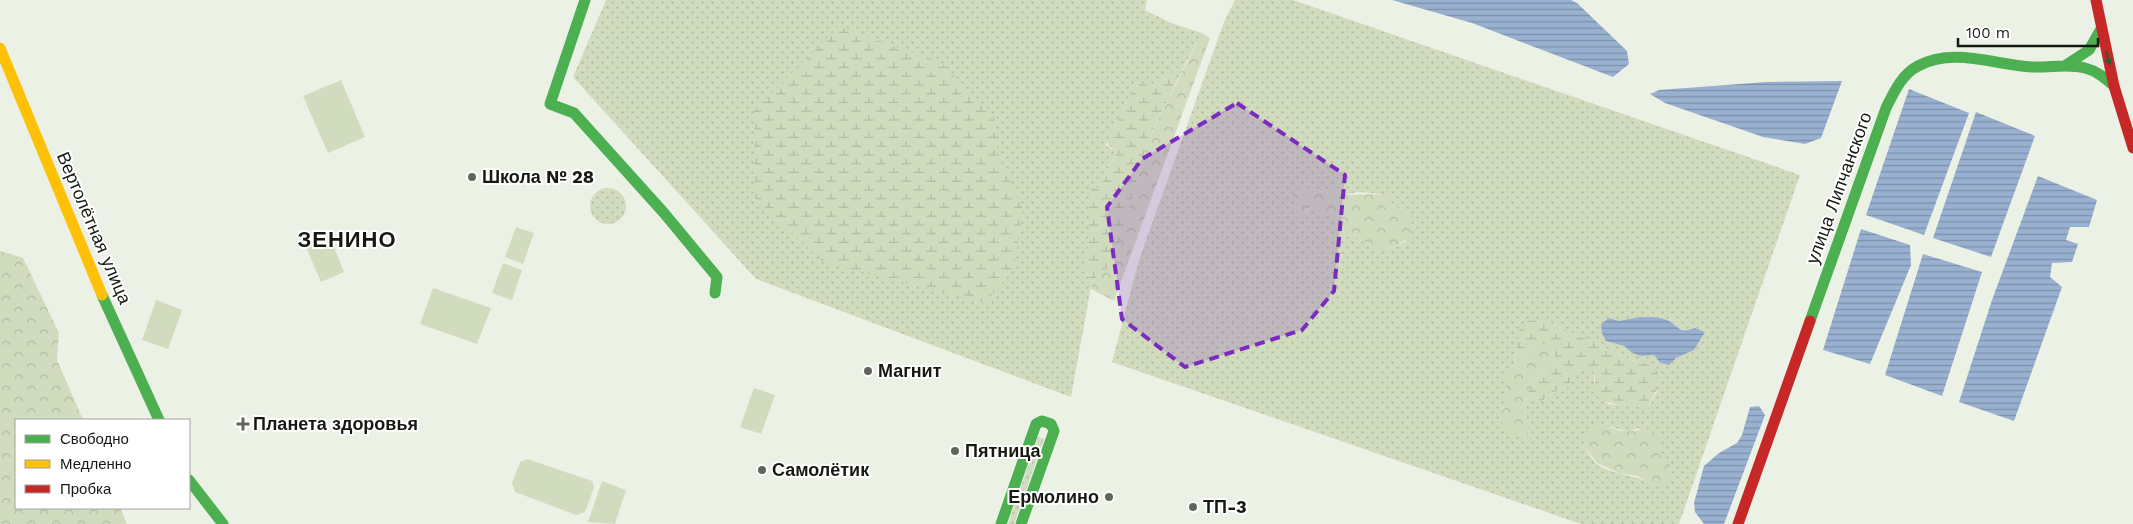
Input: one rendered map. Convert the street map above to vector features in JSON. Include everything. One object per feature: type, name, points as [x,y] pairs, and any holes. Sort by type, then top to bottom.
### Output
[{"type":"street","points":[[585,0],[550,104],[574,114],[664,213],[717,277],[715,293]]},
{"type":"street","points":[[2096,0],[2114,86],[2133,148]]},
{"type":"street","points":[[2066,65],[2089,50],[2101,29]]},
{"type":"street","name":"Вертолётная улица","points":[[0,48],[103,296],[159,419]]},
{"type":"street","name":"улица Липчанского","points":[[1738,524],[1886,108],[1896,87],[1905,75],[1919,66],[1942,59],[1958,58],[2033,68],[2066,65],[2093,70],[2104,75],[2114,86]]},
{"type":"street","points":[[1001,524],[1036,424],[1042,421],[1052,424],[1054,431],[1021,524]]},
{"type":"street","points":[[190,481],[223,524]]},
{"type":"highlighted area","points":[[1237,103],[1345,175],[1334,291],[1302,330],[1185,367],[1122,319],[1107,207],[1142,159]]},
{"type":"green space","points":[[606,0],[1147,0],[1145,10],[1171,23],[1202,33],[1187,61],[1155,87],[1136,82],[1106,145],[1116,152],[1100,187],[1086,272],[1092,281],[1071,397],[756,279],[573,77]]},
{"type":"green space","points":[[1235,0],[1293,0],[1800,175],[1679,524],[1581,524],[1112,362],[1139,260],[1224,22]],"holes":[[[1331,190],[1340,195],[1360,192],[1380,194],[1394,206],[1411,216],[1405,242],[1389,248],[1378,248],[1354,235],[1345,236],[1332,212],[1313,207],[1305,213],[1294,208],[1311,193]],[[1639,317],[1657,318],[1667,320],[1684,330],[1696,328],[1694,350],[1660,363],[1654,355],[1631,352],[1624,346],[1606,341],[1609,318],[1619,321]],[[1548,322],[1631,360],[1652,364],[1657,392],[1647,409],[1628,403],[1608,404],[1594,382],[1595,372],[1586,368],[1577,370],[1568,387],[1558,390],[1543,401],[1524,399],[1529,438],[1502,410],[1506,401],[1506,372],[1514,365],[1517,345]],[[1610,427],[1629,432],[1638,428],[1661,445],[1655,486],[1640,479],[1609,470],[1596,463],[1585,447],[1590,428]]]},
{"type":"green space","points":[[838,27],[941,62],[994,117],[998,152],[1023,209],[1014,269],[985,303],[823,262],[755,198],[754,111]]},
{"type":"green space","points":[[1202,33],[1210,38],[1114,301],[1091,289],[1092,281],[1114,261],[1148,140]]},
{"type":"green space","points":[[1187,61],[1148,140],[1114,262],[1092,281],[1086,272],[1091,189],[1100,187],[1116,153],[1107,143],[1136,82],[1155,87]]},
{"type":"green space","points":[[341,80],[365,137],[328,153],[303,96]]},
{"type":"green space","points":[[608,188],[615,189],[621,193],[625,199],[625,213],[621,219],[615,223],[608,224],[601,223],[595,219],[591,213],[590,206],[591,199],[595,193],[601,189]]},
{"type":"green space","points":[[1301,189],[1311,193],[1331,190],[1352,195],[1374,194],[1389,197],[1394,206],[1411,215],[1412,236],[1396,246],[1378,251],[1354,235],[1345,236],[1337,231],[1332,213],[1324,217],[1315,216],[1312,207],[1297,218],[1294,208],[1298,203],[1293,194]]},
{"type":"green space","points":[[516,227],[534,233],[523,264],[505,257]]},
{"type":"green space","points":[[329,235],[344,272],[321,282],[305,245]]},
{"type":"green space","points":[[0,251],[23,258],[59,333],[57,360],[83,419],[15,419],[15,509],[120,509],[127,524],[0,524]]},
{"type":"green space","points":[[503,263],[522,270],[512,300],[492,293]]},
{"type":"green space","points":[[433,288],[491,308],[477,344],[420,324]]},
{"type":"green space","points":[[156,300],[182,310],[168,349],[142,340]]},
{"type":"green space","points":[[1528,321],[1548,322],[1631,360],[1652,364],[1659,381],[1656,392],[1647,409],[1628,403],[1618,405],[1600,400],[1595,392],[1595,372],[1586,368],[1577,370],[1568,387],[1558,390],[1542,401],[1524,399],[1533,382],[1555,362],[1554,353],[1549,344],[1538,344],[1514,365],[1520,327]]},
{"type":"green space","points":[[1538,344],[1549,344],[1554,353],[1555,362],[1533,382],[1524,399],[1529,438],[1523,438],[1515,436],[1508,431],[1500,419],[1506,400],[1506,372]]},
{"type":"green space","points":[[754,388],[775,395],[761,434],[740,427]]},
{"type":"green space","points":[[1600,424],[1620,430],[1647,430],[1658,434],[1661,445],[1660,455],[1669,461],[1673,480],[1664,485],[1655,486],[1637,476],[1619,473],[1597,463],[1585,447],[1590,428]]},
{"type":"green space","points":[[1038,437],[1044,439],[1014,524],[1008,524]]},
{"type":"green space","points":[[527,459],[592,481],[594,488],[585,512],[576,515],[515,492],[512,483],[520,462]]},
{"type":"green space","points":[[602,481],[626,490],[615,524],[588,522]]},
{"type":"water","points":[[1392,0],[1571,0],[1577,3],[1627,51],[1629,64],[1613,77],[1472,23]]},
{"type":"water","points":[[1842,81],[1821,138],[1805,144],[1763,137],[1665,103],[1650,94],[1659,90],[1766,82]]},
{"type":"water","points":[[1909,89],[1969,113],[1924,235],[1866,215]]},
{"type":"water","points":[[1976,112],[2035,136],[1991,257],[1933,238]]},
{"type":"water","points":[[2038,176],[2097,200],[2089,227],[2070,227],[2066,240],[2078,244],[2072,262],[2052,263],[2050,277],[2062,287],[2014,421],[1959,402],[1992,300]]},
{"type":"water","points":[[1861,229],[1910,245],[1911,265],[1870,364],[1823,350]]},
{"type":"water","points":[[1923,254],[1982,272],[1942,396],[1885,375]]},
{"type":"water","points":[[1639,317],[1660,318],[1671,322],[1681,330],[1695,328],[1705,332],[1694,350],[1676,358],[1669,365],[1660,363],[1654,355],[1640,356],[1624,346],[1606,341],[1602,333],[1601,324],[1609,318],[1619,321]]},
{"type":"water","points":[[1759,406],[1765,415],[1724,524],[1704,524],[1695,512],[1694,503],[1704,466],[1719,453],[1737,443],[1742,435],[1750,407]]},
{"type":"traffic: fast","points":[[585,0],[550,104],[574,113],[664,213],[717,277],[715,293]]},
{"type":"traffic: fast","points":[[2066,65],[2089,50],[2101,29]]},
{"type":"traffic: fast","points":[[1810,321],[1886,108],[1899,84],[1912,69],[1932,61],[1960,57],[2018,66],[2072,66],[2093,71],[2114,86]]},
{"type":"traffic: fast","points":[[102,295],[159,419]]},
{"type":"traffic: fast","points":[[1001,524],[1036,424],[1042,421],[1051,424],[1054,431],[1021,524]]},
{"type":"traffic: fast","points":[[190,481],[223,524]]},
{"type":"traffic: slow","points":[[0,48],[102,295]]},
{"type":"traffic: jam","points":[[2096,0],[2114,86],[2133,148]]},
{"type":"traffic: jam","points":[[1738,524],[1810,321]]},
{"type":"place","name":"Школа № 28","points":[[472,177]]},
{"type":"place","name":"Магнит","points":[[868,371]]},
{"type":"place","name":"Планета здоровья","points":[[243,424]]},
{"type":"place","name":"Пятница","points":[[955,451]]},
{"type":"place","name":"Самолётик","points":[[762,470]]},
{"type":"place","name":"Ермолино","points":[[1109,497]]},
{"type":"place","name":"ТП-3","points":[[1193,507]]},
{"type":"district","name":"ЗЕНИНО","points":[[347,239]]}]
